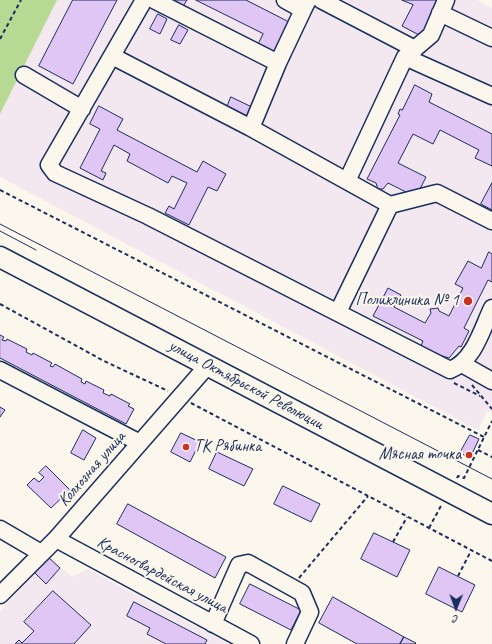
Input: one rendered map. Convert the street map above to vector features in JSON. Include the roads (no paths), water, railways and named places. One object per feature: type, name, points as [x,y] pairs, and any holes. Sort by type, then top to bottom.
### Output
[{"type":"main road","name":"улица Октябрьской Революции","points":[[0,257],[492,514]]},
{"type":"street","points":[[144,0],[49,165],[54,173],[148,216],[450,370],[468,359],[492,308]]},
{"type":"street","points":[[154,0],[278,63]]},
{"type":"street","points":[[251,128],[278,63],[306,5],[284,0]]},
{"type":"street","points":[[321,0],[410,53],[492,96]]},
{"type":"street","points":[[346,181],[410,53],[431,35],[443,7],[492,38]]},
{"type":"street","points":[[112,56],[251,128],[390,205],[437,193],[492,221]]},
{"type":"street","points":[[24,75],[82,109]]},
{"type":"street","points":[[338,312],[390,205]]},
{"type":"street","points":[[462,364],[492,381]]},
{"type":"street","name":"Колхозная улица","points":[[0,595],[56,539],[208,365]]},
{"type":"street","points":[[0,370],[140,443]]},
{"type":"street","points":[[0,529],[41,553]]},
{"type":"street","name":"Красногвардейская улица","points":[[56,539],[251,644]]},
{"type":"street","points":[[213,624],[239,565],[248,563],[302,593],[310,612],[295,644]]},
{"type":"tram line","points":[[0,224],[492,479]]},
{"type":"tram line","points":[[0,231],[36,250]]},
{"type":"place","name":"Поликлиника № 1","points":[[468,301]]},
{"type":"place","name":"ТК Рябинка","points":[[186,447]]},
{"type":"place","name":"Мясная точка","points":[[469,455]]}]
